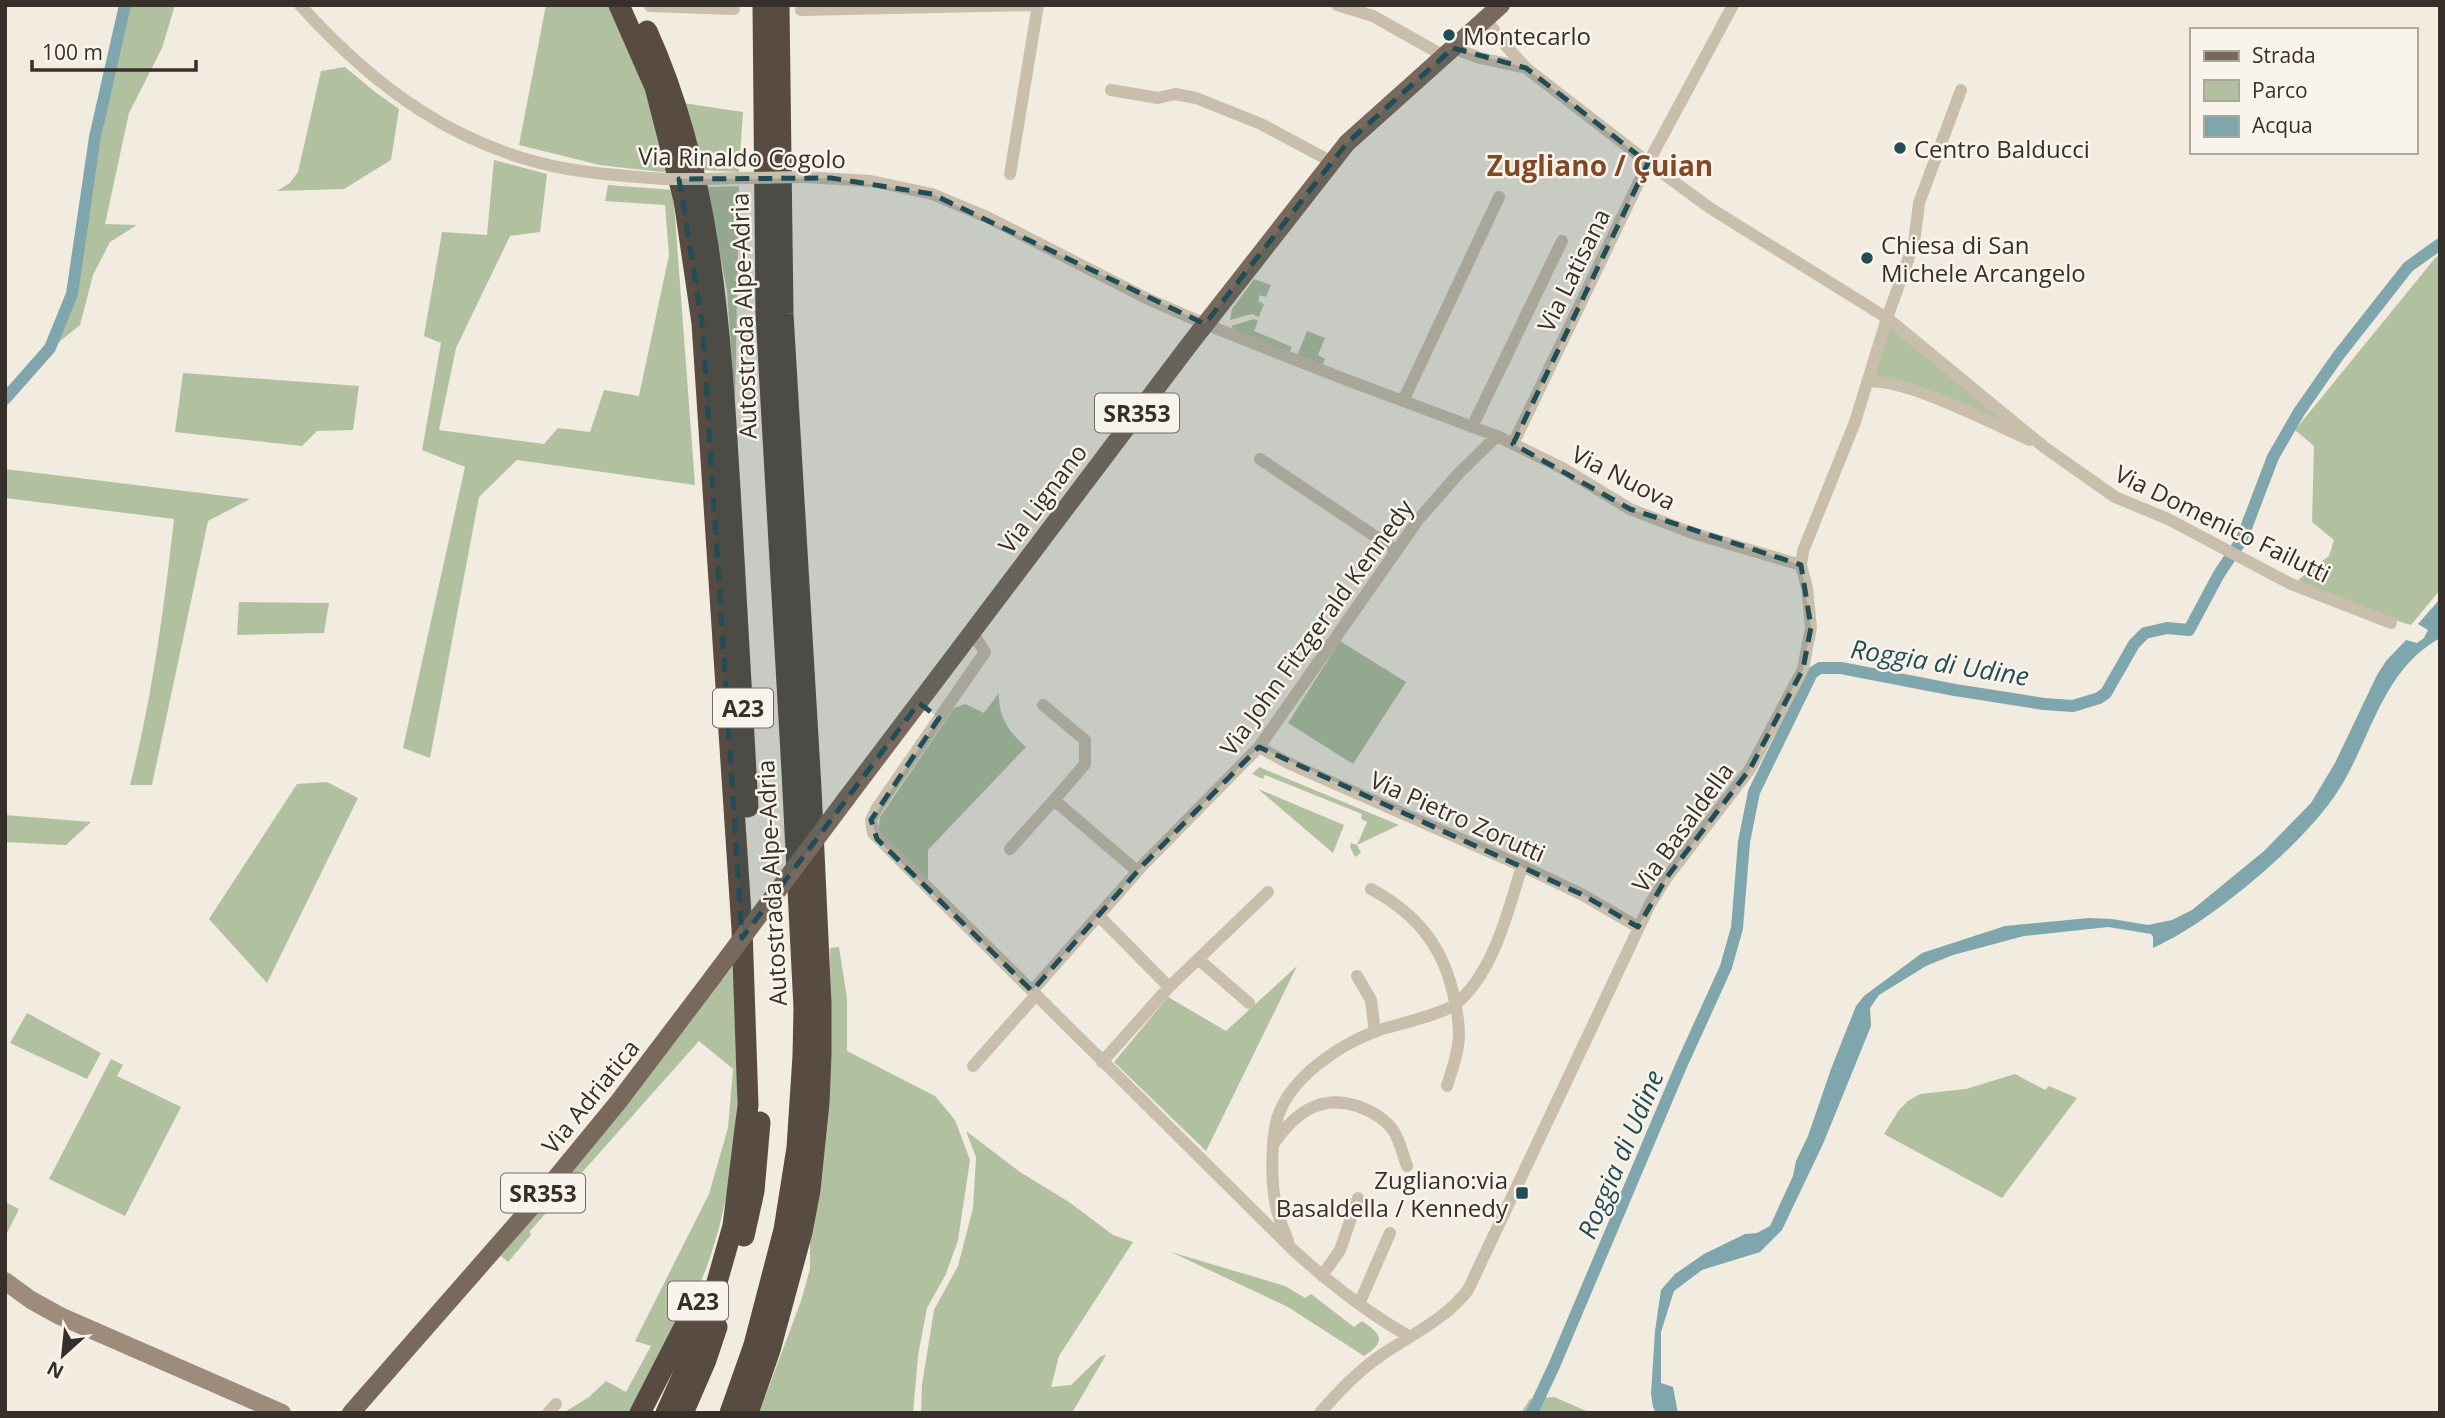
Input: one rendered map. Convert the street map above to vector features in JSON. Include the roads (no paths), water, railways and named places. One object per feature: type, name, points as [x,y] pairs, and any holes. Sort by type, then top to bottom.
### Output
[{"type":"highway","name":"A23","points":[[619,5],[655,87],[684,200],[702,323],[742,929],[748,1105],[733,1226],[693,1353],[666,1413]]},
{"type":"highway","name":"A23","points":[[634,5],[667,76],[686,139],[701,200],[716,299],[738,604],[758,980],[761,1110],[754,1191],[730,1287],[706,1360],[683,1413]]},
{"type":"highway","name":"A23","points":[[757,5],[771,38]]},
{"type":"highway","name":"Autostrada Alpe-Adria","points":[[748,1413],[770,1350],[802,1232],[811,1177],[821,1054],[811,788],[783,314],[771,38],[763,5]]},
{"type":"highway","name":"A23","points":[[771,38],[788,7]]},
{"type":"highway","name":"Autostrada Alpe-Adria","points":[[730,1413],[754,1345],[784,1230],[797,1148],[803,1056],[804,1008],[795,827],[766,314],[771,38]]},
{"type":"highway","name":"A23","points":[[640,1413],[695,1309],[739,1181]]},
{"type":"main road","name":"Via Lignano","points":[[713,977],[1205,324],[1332,162],[1347,144],[1501,5]]},
{"type":"main road","name":"Via Adriatica","points":[[336,1413],[356,1406],[541,1196],[619,1101],[713,977]]},
{"type":"main road","points":[[5,1281],[60,1316],[279,1412]]},
{"type":"street","name":"Via Rinaldo Cogolo","points":[[300,5],[343,51],[376,79],[419,111],[487,145],[565,168],[601,174],[663,179],[803,177],[871,181],[932,194],[987,217],[1148,299],[1205,324]]},
{"type":"street","points":[[788,7],[1032,5]]},
{"type":"street","points":[[1010,174],[1038,5]]},
{"type":"street","points":[[1337,5],[1373,16],[1449,52],[1526,68]]},
{"type":"street","name":"Via Latisana","points":[[1513,444],[1648,163],[1733,5]]},
{"type":"street","points":[[650,6],[734,9]]},
{"type":"street","points":[[1486,19],[1526,68],[1648,163],[1710,208],[1887,318],[2044,447]]},
{"type":"street","points":[[1111,90],[1157,98],[1175,94],[1196,98],[1261,124],[1332,162]]},
{"type":"street","name":"Via Basaldella","points":[[1320,1413],[1352,1378],[1445,1314],[1468,1290],[1638,927],[1667,877],[1750,769],[1803,669],[1811,627],[1807,588],[1801,565],[1803,551],[1855,422],[1887,318],[1914,243],[1919,203],[1961,90]]},
{"type":"street","points":[[1404,401],[1499,197]]},
{"type":"street","points":[[1472,427],[1562,241]]},
{"type":"street","name":"Via Nuova","points":[[1205,324],[1497,436],[1564,470],[1630,509],[1692,533],[1801,565]]},
{"type":"street","points":[[1867,382],[1880,380],[1918,391],[2044,447]]},
{"type":"street","name":"Via John Fitzgerald Kennedy","points":[[973,1066],[1137,871],[1259,747],[1419,520],[1458,474],[1497,436]]},
{"type":"street","name":"Via Domenico Failutti","points":[[2044,447],[2115,498],[2168,519],[2291,584],[2392,623]]},
{"type":"street","points":[[1260,459],[1397,551]]},
{"type":"street","points":[[972,632],[985,652],[877,808],[871,820],[877,839],[1291,1248],[1359,1304],[1409,1337]]},
{"type":"street","points":[[1010,849],[1085,764],[1084,740],[1043,705]]},
{"type":"street","name":"Via Pietro Zorutti","points":[[1259,747],[1288,764],[1522,866],[1583,895],[1638,927]]},
{"type":"street","points":[[1054,800],[1137,871]]},
{"type":"street","points":[[1291,1248],[1274,1200],[1274,1143],[1278,1115],[1301,1080],[1335,1053],[1376,1032],[1455,1005],[1474,983],[1496,947],[1522,866]]},
{"type":"street","points":[[1371,889],[1418,923],[1443,960],[1459,1033],[1458,1048],[1447,1086]]},
{"type":"street","points":[[1102,1062],[1169,987],[1268,892]]},
{"type":"street","points":[[1098,915],[1169,987]]},
{"type":"street","points":[[1198,960],[1249,1003]]},
{"type":"street","points":[[1357,976],[1371,1000],[1376,1032]]},
{"type":"street","points":[[1274,1143],[1288,1124],[1304,1112],[1320,1104],[1335,1102],[1369,1110],[1384,1119],[1394,1132],[1407,1166]]},
{"type":"street","points":[[1322,1276],[1340,1250],[1358,1198]]},
{"type":"street","points":[[1359,1304],[1391,1233]]},
{"type":"water","points":[[2440,599],[2440,638],[2404,668],[2391,687],[2338,791],[2323,812],[2280,857],[2228,901],[2153,948],[2151,934],[2108,927],[2024,936],[1953,955],[1926,966],[1879,995],[1870,1008],[1871,1026],[1823,1144],[1782,1230],[1760,1252],[1702,1270],[1674,1291],[1661,1332],[1661,1383],[1673,1387],[1678,1413],[1656,1413],[1651,1394],[1661,1290],[1675,1274],[1704,1254],[1745,1234],[1757,1233],[1770,1226],[1793,1176],[1796,1161],[1808,1136],[1856,1006],[1864,996],[1922,953],[2005,926],[2089,918],[2148,925],[2172,920],[2192,910],[2264,851],[2311,803],[2335,763],[2377,675],[2406,640],[2417,643],[2424,638],[2428,630],[2418,624]]},
{"type":"waterway","points":[[5,399],[50,348],[72,294],[95,137],[125,5]]},
{"type":"waterway","name":"Roggia di Udine","points":[[1532,1413],[1726,967],[1737,928],[1744,842],[1754,792],[1812,673],[1820,668],[1841,668],[2044,704],[2073,706],[2099,698],[2106,693],[2134,644],[2145,633],[2167,628],[2189,630],[2219,574],[2241,541],[2273,457],[2299,412],[2338,356],[2408,267],[2440,244]]},
{"type":"place","name":"Montecarlo","points":[[1449,35]]},
{"type":"place","name":"Centro Balducci","points":[[1900,148]]},
{"type":"place","name":"Chiesa di San Michele Arcangelo","points":[[1867,258]]},
{"type":"place","name":"Zugliano:via Basaldella / Kennedy","points":[[1522,1193]]},
{"type":"district","name":"Zugliano / Çuian","points":[[1600,165]]}]
